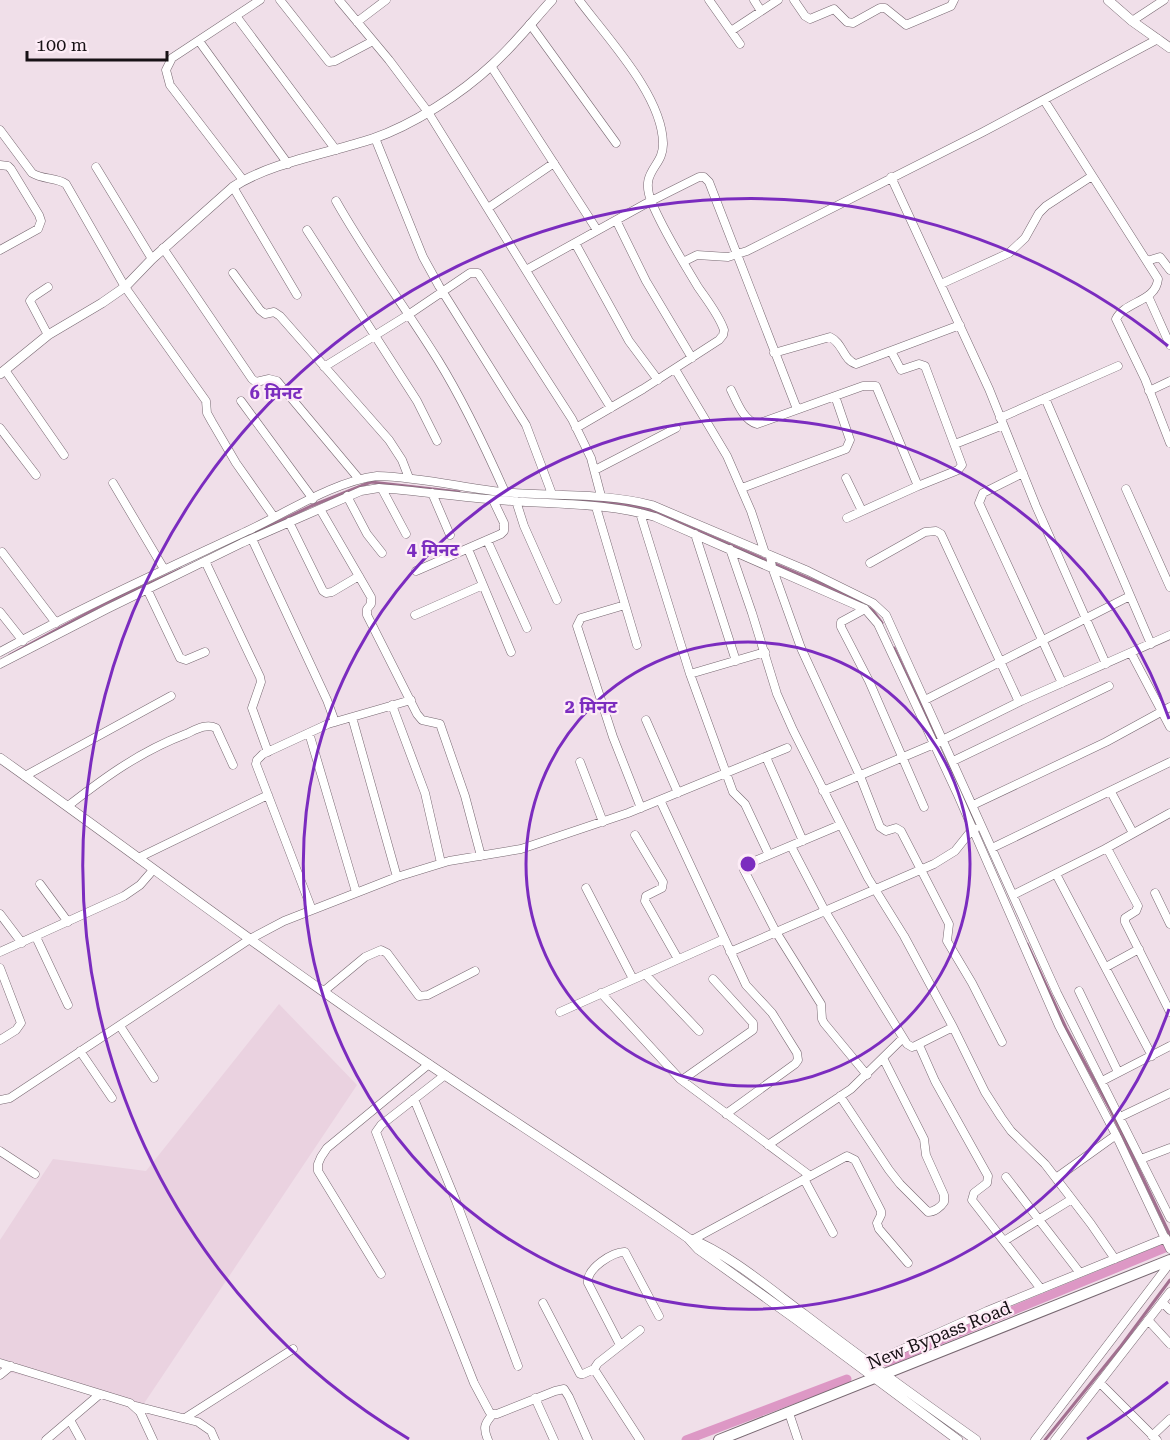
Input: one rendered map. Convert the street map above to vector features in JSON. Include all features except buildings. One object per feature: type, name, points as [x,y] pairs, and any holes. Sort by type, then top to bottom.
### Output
[{"type":"main road","name":"New Bypass Road","points":[[719,1440],[1170,1262]]},
{"type":"street","points":[[243,180],[170,85],[166,70],[172,58],[260,0]]},
{"type":"street","points":[[280,0],[329,62],[373,41]]},
{"type":"street","points":[[339,0],[428,112],[610,408]]},
{"type":"street","points":[[357,21],[386,0]]},
{"type":"street","points":[[64,455],[2,372],[48,335],[125,287],[164,248],[243,180],[375,138],[428,112],[491,66],[552,0]]},
{"type":"street","points":[[576,428],[692,358],[719,340],[724,330],[683,262],[651,201],[649,174],[662,154],[664,146],[654,106],[635,75],[579,0]]},
{"type":"street","points":[[709,0],[740,44]]},
{"type":"street","points":[[754,0],[761,11]]},
{"type":"street","points":[[731,31],[778,0]]},
{"type":"street","points":[[794,0],[810,19],[831,9],[836,10],[847,22],[853,23],[880,8],[885,8],[903,24],[908,25],[951,6],[954,0]]},
{"type":"street","points":[[836,10],[837,0]]},
{"type":"street","points":[[1108,0],[1132,21],[1170,48]]},
{"type":"street","points":[[1132,21],[1164,0]]},
{"type":"street","points":[[236,16],[336,150]]},
{"type":"street","points":[[530,24],[616,143]]},
{"type":"street","points":[[683,262],[697,255],[722,257],[736,255],[1158,39]]},
{"type":"street","points":[[199,41],[288,164]]},
{"type":"street","points":[[491,66],[597,230]]},
{"type":"street","points":[[1044,99],[1158,279],[1155,289],[1148,296],[1120,312],[1116,319],[1170,442]]},
{"type":"street","points":[[0,130],[32,174],[66,184],[125,287],[206,401],[207,413],[218,433],[274,518]]},
{"type":"street","points":[[375,138],[423,257],[442,292],[526,425],[552,494]]},
{"type":"street","points":[[488,208],[554,163]]},
{"type":"street","points":[[0,165],[11,169],[41,221],[40,226],[34,232],[0,250]]},
{"type":"street","points":[[96,167],[152,259]]},
{"type":"street","points":[[941,284],[1009,253],[1025,238],[1039,213],[1046,206],[1092,176]]},
{"type":"street","points":[[526,270],[651,201],[699,177],[704,177],[709,182],[797,409]]},
{"type":"street","points":[[891,177],[960,325],[1106,664]]},
{"type":"street","points":[[233,187],[297,295]]},
{"type":"street","points":[[336,201],[351,228],[450,380],[505,492]]},
{"type":"street","points":[[616,220],[646,281],[692,358]]},
{"type":"street","points":[[307,230],[417,401],[437,441]]},
{"type":"street","points":[[575,243],[629,341],[658,380]]},
{"type":"street","points":[[164,248],[252,380],[256,382],[269,379],[277,381],[359,479]]},
{"type":"street","points":[[1147,261],[1160,257],[1170,270]]},
{"type":"street","points":[[233,273],[260,310],[265,314],[274,312],[280,316],[389,440],[402,460],[409,478]]},
{"type":"street","points":[[324,367],[470,273],[478,273],[576,428],[595,470],[601,496]]},
{"type":"street","points":[[48,287],[30,301],[48,335]]},
{"type":"street","points":[[1148,296],[1170,345]]},
{"type":"street","points":[[774,353],[830,337],[838,341],[852,364],[856,364],[960,325]]},
{"type":"street","points":[[847,518],[962,467],[925,366],[920,364],[901,370],[891,351]]},
{"type":"street","points":[[955,444],[1045,398],[1118,366]]},
{"type":"street","points":[[675,369],[727,456],[742,488],[801,648],[860,776],[880,827],[886,831],[896,828],[902,831],[949,924],[947,941],[972,983],[1002,1042]]},
{"type":"street","points":[[1149,391],[1170,381]]},
{"type":"street","points":[[731,390],[746,418],[750,422],[757,423],[863,386],[876,386],[918,486]]},
{"type":"street","points":[[742,488],[846,449],[850,440],[835,396]]},
{"type":"street","points":[[1045,398],[1151,644]]},
{"type":"street","points":[[242,401],[314,499]]},
{"type":"street","points":[[0,428],[36,475]]},
{"type":"street","points":[[595,470],[676,428]]},
{"type":"street","points":[[1023,473],[983,493],[979,503],[1062,683]]},
{"type":"street","points":[[0,652],[164,569],[359,479],[377,476],[409,478],[505,492],[601,496],[652,505],[770,559],[865,609],[878,624],[938,742],[977,828],[1059,1026],[1116,1134],[1168,1243],[1115,1259],[1080,1273],[869,1364]]},
{"type":"street","points":[[846,478],[862,511]]},
{"type":"street","points":[[113,483],[164,569]]},
{"type":"street","points":[[382,489],[406,534]]},
{"type":"street","points":[[0,664],[205,561],[361,491],[382,489],[596,507],[640,513],[730,549],[808,571],[880,608],[886,615],[925,700],[938,742],[953,761],[973,805],[977,828],[992,848],[1057,993],[1170,1218]]},
{"type":"street","points":[[1126,489],[1170,587]]},
{"type":"street","points":[[432,493],[450,535]]},
{"type":"street","points":[[347,496],[367,534],[382,553]]},
{"type":"street","points":[[416,571],[501,534],[505,527],[493,500]]},
{"type":"street","points":[[516,501],[524,526],[556,600]]},
{"type":"street","points":[[596,507],[637,645]]},
{"type":"street","points":[[320,508],[372,601],[367,615],[417,714],[422,720],[440,724],[465,796],[481,856]]},
{"type":"street","points":[[640,513],[690,674],[733,792],[745,804],[769,855]]},
{"type":"street","points":[[289,522],[323,591],[332,592],[358,576]]},
{"type":"street","points":[[870,563],[925,532],[941,534],[1018,702]]},
{"type":"street","points":[[695,534],[736,661]]},
{"type":"street","points":[[252,539],[327,700],[335,722]]},
{"type":"street","points":[[487,540],[527,628]]},
{"type":"street","points":[[468,549],[511,652]]},
{"type":"street","points":[[730,549],[777,694],[840,825],[954,1027],[985,1092],[1011,1131],[1045,1164],[1115,1259]]},
{"type":"street","points":[[2,552],[56,623]]},
{"type":"street","points":[[205,561],[260,677],[261,682],[252,708],[268,752]]},
{"type":"street","points":[[415,615],[483,585]]},
{"type":"street","points":[[147,590],[180,658],[186,660],[205,652]]},
{"type":"street","points":[[925,700],[1130,596]]},
{"type":"street","points":[[625,605],[581,618],[577,626],[613,736],[641,808]]},
{"type":"street","points":[[865,609],[844,619],[840,624],[869,681],[924,807]]},
{"type":"street","points":[[0,612],[23,641]]},
{"type":"street","points":[[823,791],[938,742],[1018,702],[1170,635]]},
{"type":"street","points":[[690,674],[765,652]]},
{"type":"street","points":[[1131,653],[1170,727]]},
{"type":"street","points":[[953,761],[1109,686]]},
{"type":"street","points":[[25,776],[171,696]]},
{"type":"street","points":[[312,910],[256,764],[259,756],[335,722],[411,700]]},
{"type":"street","points":[[392,705],[425,793],[441,863]]},
{"type":"street","points":[[973,805],[1106,742],[1170,708]]},
{"type":"street","points":[[352,717],[397,877]]},
{"type":"street","points":[[646,720],[678,793]]},
{"type":"street","points":[[68,807],[132,759],[205,726],[216,728],[233,765]]},
{"type":"street","points":[[309,733],[356,892]]},
{"type":"street","points":[[0,1100],[10,1098],[250,939],[284,921],[356,892],[441,863],[521,849],[603,822],[787,748]]},
{"type":"street","points":[[766,757],[803,841]]},
{"type":"street","points":[[0,758],[153,870],[429,1064],[610,1183],[690,1239],[703,1244],[766,1286],[869,1364],[880,1377],[958,1440]]},
{"type":"street","points":[[580,762],[603,822]]},
{"type":"street","points":[[992,848],[1170,762]]},
{"type":"street","points":[[1111,792],[1133,833]]},
{"type":"street","points":[[138,858],[268,795]]},
{"type":"street","points":[[660,800],[746,985],[772,1013],[797,1053],[798,1060],[726,1113]]},
{"type":"street","points":[[1013,895],[1107,848],[1168,814],[1170,824]]},
{"type":"street","points":[[840,825],[750,863],[744,870],[776,932],[821,1004],[824,1023],[867,1075]]},
{"type":"street","points":[[730,952],[921,869],[955,851],[977,828]]},
{"type":"street","points":[[635,835],[663,882],[662,888],[646,896],[645,901],[678,959]]},
{"type":"street","points":[[791,846],[825,911],[903,1038],[912,1047],[954,1027]]},
{"type":"street","points":[[1107,848],[1138,906],[1136,911],[1125,920],[1170,1012]]},
{"type":"street","points":[[0,952],[132,891],[153,870]]},
{"type":"street","points":[[1056,874],[1152,1056]]},
{"type":"street","points":[[40,884],[68,922]]},
{"type":"street","points":[[586,888],[633,979]]},
{"type":"street","points":[[1155,893],[1170,924]]},
{"type":"street","points":[[0,914],[22,943]]},
{"type":"street","points":[[36,937],[68,1005]]},
{"type":"street","points":[[560,1012],[724,939]]},
{"type":"street","points":[[1106,967],[1139,949]]},
{"type":"street","points":[[324,991],[365,957],[381,950],[387,953],[419,996],[428,995],[475,971]]},
{"type":"street","points":[[0,968],[21,1023],[16,1030],[0,1040]]},
{"type":"street","points":[[645,974],[699,1031]]},
{"type":"street","points":[[682,1080],[753,1030],[753,1023],[713,978]]},
{"type":"street","points":[[1079,991],[1118,1072]]},
{"type":"street","points":[[601,993],[682,1080],[807,1177],[833,1233]]},
{"type":"street","points":[[120,1026],[154,1078]]},
{"type":"street","points":[[768,1145],[867,1075],[903,1038]]},
{"type":"street","points":[[919,1045],[935,1081],[988,1176],[987,1183],[974,1193],[972,1200],[1041,1289]]},
{"type":"street","points":[[1102,1081],[1170,1046]]},
{"type":"street","points":[[80,1051],[112,1098]]},
{"type":"street","points":[[840,1096],[900,1184],[928,1212],[942,1205],[944,1195],[926,1155],[924,1139],[883,1058]]},
{"type":"street","points":[[381,1274],[318,1171],[318,1164],[327,1148],[429,1064]]},
{"type":"street","points":[[445,1075],[381,1125],[377,1136],[474,1383],[489,1411],[493,1414]]},
{"type":"street","points":[[1120,1117],[1170,1093]]},
{"type":"street","points":[[414,1100],[456,1201],[518,1366]]},
{"type":"street","points":[[1056,1178],[1116,1134]]},
{"type":"street","points":[[1141,1159],[1170,1148]]},
{"type":"street","points":[[0,1151],[35,1174]]},
{"type":"street","points":[[690,1239],[843,1157],[851,1157],[855,1160],[881,1211],[882,1215],[877,1226],[908,1263]]},
{"type":"street","points":[[1006,1177],[1080,1273]]},
{"type":"street","points":[[1004,1241],[1072,1199]]},
{"type":"street","points":[[690,1239],[698,1250],[880,1377],[976,1440]]},
{"type":"street","points":[[620,1345],[587,1278],[592,1270],[616,1252],[625,1252],[659,1316]]},
{"type":"street","points":[[1035,1440],[1170,1262]]},
{"type":"street","points":[[1055,1440],[1170,1292]]},
{"type":"street","points":[[1162,1302],[1170,1310]]},
{"type":"street","points":[[543,1303],[580,1374],[594,1369],[598,1363],[640,1330]]},
{"type":"street","points":[[1148,1320],[1170,1344]]},
{"type":"street","points":[[185,1418],[293,1349]]},
{"type":"street","points":[[0,1363],[136,1406],[185,1418],[205,1426],[211,1431],[215,1440]]},
{"type":"street","points":[[0,1374],[11,1366]]},
{"type":"street","points":[[594,1369],[640,1440]]},
{"type":"street","points":[[1100,1383],[1154,1438],[1170,1419]]},
{"type":"street","points":[[488,1440],[484,1424],[493,1414],[564,1389],[588,1440]]},
{"type":"street","points":[[46,1440],[100,1394]]},
{"type":"street","points":[[535,1398],[554,1440]]},
{"type":"street","points":[[136,1406],[153,1440]]},
{"type":"street","points":[[789,1413],[798,1440]]},
{"type":"street","points":[[70,1420],[81,1440]]},
{"type":"shaded area","points":[[279,1004],[357,1085],[143,1405],[0,1370],[0,1240],[53,1159],[146,1171]]},
{"type":"waterway","points":[[249,536],[311,506],[371,482],[459,492]]},
{"type":"waterway","points":[[516,498],[598,501],[647,509],[861,603]]},
{"type":"waterway","points":[[10,655],[104,604],[181,569]]},
{"type":"waterway","points":[[869,608],[882,623]]},
{"type":"waterway","points":[[894,648],[937,740]]},
{"type":"waterway","points":[[1027,944],[1066,1028],[1111,1111],[1170,1235]]},
{"type":"waterway","points":[[887,1362],[1170,1246]]},
{"type":"waterway","points":[[1045,1440],[1121,1346],[1170,1280]]},
{"type":"waterway","points":[[686,1440],[847,1379]]}]
